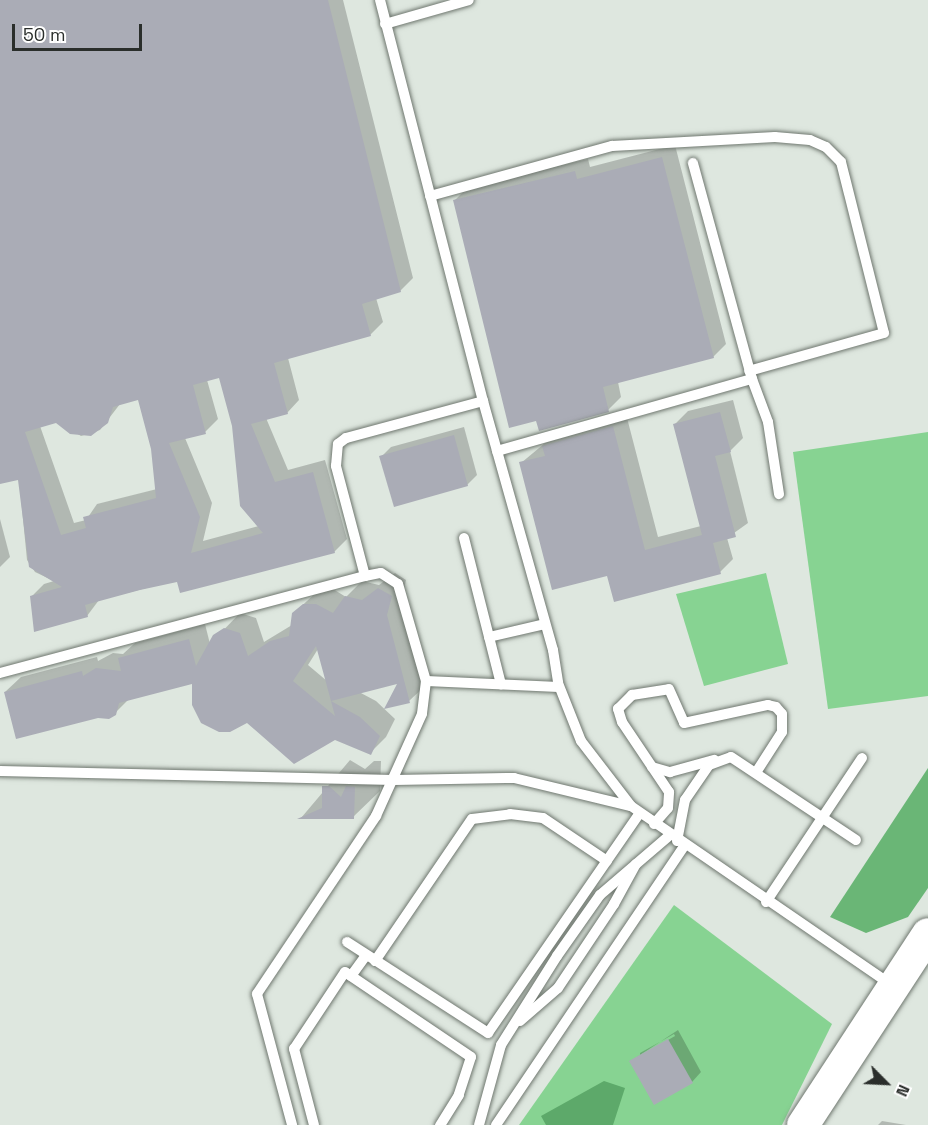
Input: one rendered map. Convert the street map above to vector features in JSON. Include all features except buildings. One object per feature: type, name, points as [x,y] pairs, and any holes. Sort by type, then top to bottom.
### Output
[{"type":"main road","points":[[803,1125],[928,934]]},
{"type":"lane","points":[[380,0],[483,401],[545,624],[559,687],[580,741],[636,810],[677,841],[892,986]]},
{"type":"lane","points":[[385,24],[469,0]]},
{"type":"lane","points":[[430,195],[612,146],[775,137],[810,140],[826,147],[841,162],[884,333],[497,451]]},
{"type":"lane","points":[[693,163],[751,375],[768,422],[779,494]]},
{"type":"lane","points":[[365,576],[336,466],[338,444],[346,438],[483,401]]},
{"type":"lane","points":[[465,538],[501,684]]},
{"type":"lane","points":[[0,673],[365,576],[390,576],[403,592],[426,681],[422,714],[376,816],[257,994],[292,1125]]},
{"type":"lane","points":[[489,637],[545,624]]},
{"type":"lane","points":[[426,681],[559,687]]},
{"type":"lane","points":[[654,824],[668,808],[669,792],[622,722],[618,709],[632,694],[659,688],[674,693],[684,723],[768,705],[776,707],[782,714],[782,732],[757,771]]},
{"type":"lane","points":[[652,767],[670,772],[731,757],[757,771],[856,840]]},
{"type":"lane","points":[[766,902],[862,758]]},
{"type":"lane","points":[[496,1125],[677,841],[685,800],[717,759]]},
{"type":"lane","points":[[0,771],[394,780],[514,778],[636,810]]},
{"type":"lane","points":[[347,942],[488,1033],[607,861],[636,810]]},
{"type":"lane","points":[[351,976],[370,958],[472,819],[510,814],[543,818],[607,861]]},
{"type":"lane","points":[[479,1125],[501,1045],[600,895],[640,858],[677,841]]},
{"type":"lane","points":[[501,1045],[525,1016],[558,988],[614,904],[640,858]]},
{"type":"lane","points":[[314,1125],[294,1049],[345,972],[471,1057],[459,1095],[440,1125]]},
{"type":"shaded area","points":[[928,432],[928,696],[828,709],[793,452]]},
{"type":"shaded area","points":[[766,573],[788,664],[704,686],[676,594]]},
{"type":"shaded area","points":[[928,768],[928,888],[908,917],[866,933],[830,917]]},
{"type":"shaded area","points":[[674,905],[832,1024],[782,1125],[519,1125]]},
{"type":"shaded area","points":[[604,1081],[625,1088],[613,1125],[546,1125],[541,1116]]}]
